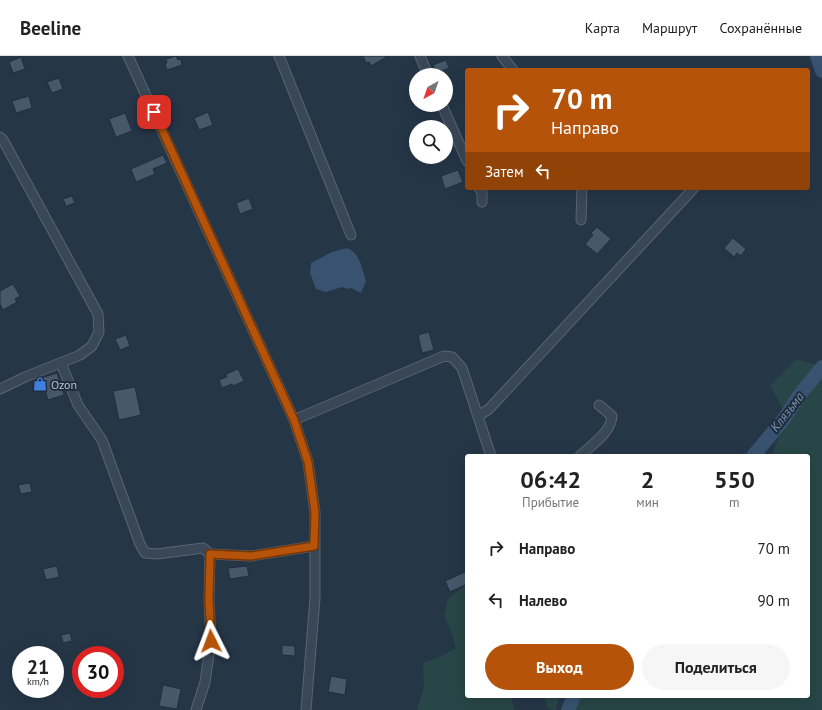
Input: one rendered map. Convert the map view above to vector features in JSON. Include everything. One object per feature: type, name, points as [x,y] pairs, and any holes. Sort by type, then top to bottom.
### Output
[{"type":"street","points":[[128,56],[294,420],[308,462],[315,512],[315,598],[306,710]]},
{"type":"street","points":[[279,56],[351,235]]},
{"type":"street","points":[[420,56],[425,68]]},
{"type":"street","points":[[502,56],[511,68]]},
{"type":"street","points":[[445,112],[465,157]]},
{"type":"street","points":[[0,137],[98,314],[100,332],[92,346],[80,355],[24,377],[0,389]]},
{"type":"street","points":[[480,190],[482,193],[482,202]]},
{"type":"street","points":[[581,220],[582,190]]},
{"type":"street","points":[[478,416],[489,409],[692,190]]},
{"type":"street","points":[[294,420],[444,356],[452,357],[462,368],[490,454]]},
{"type":"street","points":[[61,363],[78,405],[102,440],[140,544],[145,553],[157,554],[204,548],[210,554],[251,556],[314,546]]},
{"type":"street","points":[[582,454],[604,433],[611,422],[612,416],[599,405]]},
{"type":"street","points":[[196,710],[205,682],[211,641],[209,600],[210,554]]},
{"type":"green space","points":[[797,359],[822,367],[822,710],[573,710],[579,698],[810,698],[810,454],[772,454],[788,417],[770,386]]},
{"type":"green space","points":[[465,587],[465,698],[512,698],[515,710],[417,710],[424,687],[423,663],[442,656],[456,648],[451,631],[444,616],[448,599]]},
{"type":"green space","points":[[545,698],[559,698],[556,710],[548,708]]},
{"type":"water","points":[[347,248],[358,257],[362,267],[366,281],[361,293],[351,288],[348,289],[342,287],[326,292],[316,289],[310,273],[311,263],[332,252]]},
{"type":"building","points":[[176,56],[178,60],[181,59],[182,65],[167,70],[165,64],[167,63],[166,59]]},
{"type":"building","points":[[363,56],[388,56],[371,66],[369,62],[366,63]]},
{"type":"building","points":[[21,57],[25,69],[13,73],[9,62]]},
{"type":"building","points":[[446,60],[449,68],[434,68],[433,65]]},
{"type":"building","points":[[59,78],[63,89],[52,93],[47,82]]},
{"type":"building","points":[[29,96],[32,108],[16,113],[12,101]]},
{"type":"building","points":[[208,112],[213,125],[199,130],[194,118]]},
{"type":"building","points":[[125,113],[132,131],[116,137],[109,119]]},
{"type":"building","points":[[163,155],[167,163],[153,169],[155,174],[136,182],[131,169]]},
{"type":"building","points":[[458,170],[463,182],[445,189],[441,176]]},
{"type":"building","points":[[72,196],[75,203],[66,206],[63,199]]},
{"type":"building","points":[[249,198],[253,209],[240,214],[236,203]]},
{"type":"building","points":[[597,227],[611,239],[597,254],[585,244],[593,235],[591,233]]},
{"type":"building","points":[[733,238],[746,249],[741,256],[737,253],[734,257],[724,248]]},
{"type":"building","points":[[13,284],[20,296],[15,299],[17,302],[3,310],[0,304],[0,291]]},
{"type":"building","points":[[429,332],[434,350],[422,353],[418,335]]},
{"type":"building","points":[[126,335],[130,346],[120,350],[115,339]]},
{"type":"building","points":[[238,369],[244,381],[233,386],[232,384],[222,388],[219,380],[227,377],[226,374]]},
{"type":"building","points":[[57,373],[64,395],[48,400],[45,389],[35,391],[32,381]]},
{"type":"building","points":[[135,387],[141,415],[119,420],[113,391]]},
{"type":"building","points":[[30,483],[32,492],[21,494],[18,485]]},
{"type":"building","points":[[57,566],[59,577],[46,580],[43,569]]},
{"type":"building","points":[[247,566],[249,576],[230,579],[228,568]]},
{"type":"building","points":[[465,572],[465,585],[450,592],[445,581]]},
{"type":"building","points":[[70,633],[72,641],[63,643],[61,635]]},
{"type":"building","points":[[282,645],[295,646],[295,656],[282,655]]},
{"type":"building","points":[[331,676],[347,679],[345,695],[328,692]]},
{"type":"building","points":[[163,685],[181,689],[177,709],[159,706]]},
{"type":"waterway","name":"Клязьма","points":[[817,56],[822,71]]},
{"type":"waterway","name":"Клязьма","points":[[755,454],[784,419],[798,397],[822,367]]},
{"type":"waterway","name":"Клязьма","points":[[568,710],[573,698]]},
{"type":"place","name":"Ozon","points":[[40,384]]},
{"type":"route","points":[[154,112],[294,420],[308,462],[315,512],[314,546],[251,556],[210,554],[209,600],[211,641]]}]
